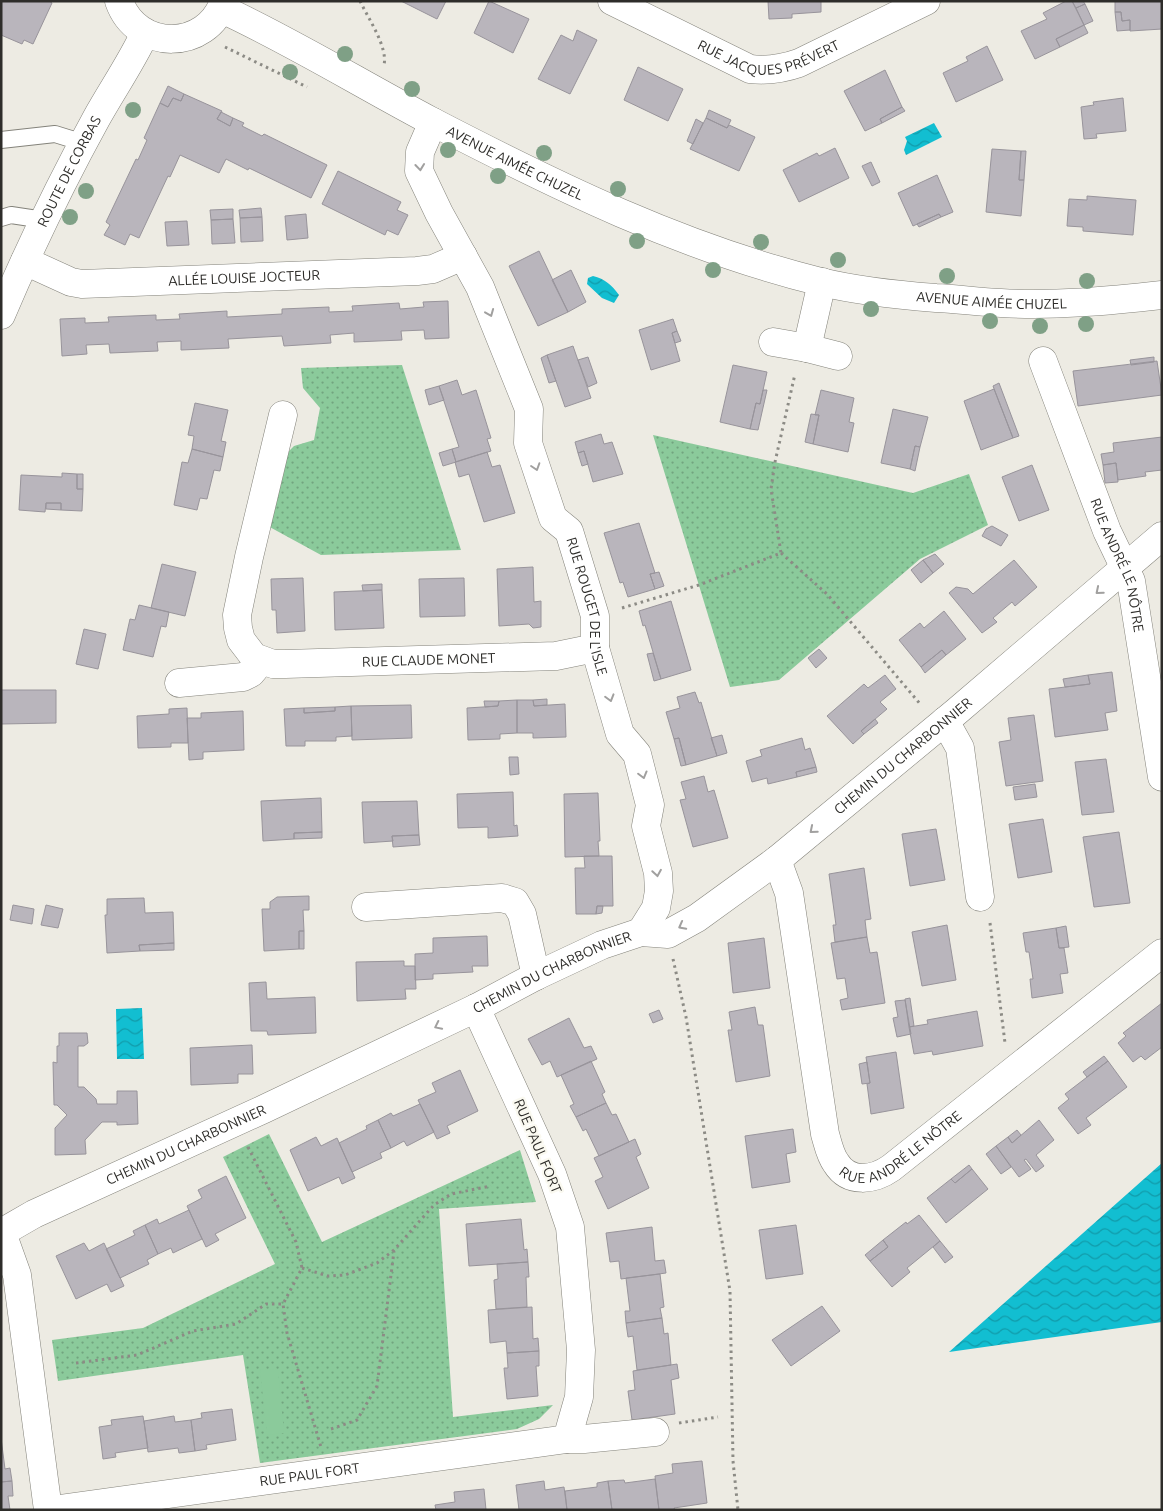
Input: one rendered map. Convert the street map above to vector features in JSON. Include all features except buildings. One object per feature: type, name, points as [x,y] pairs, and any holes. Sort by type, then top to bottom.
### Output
[{"type":"street","points":[[119,1],[123,11],[135,26],[145,33],[164,39],[182,39],[197,33],[209,25],[223,5]]},
{"type":"street","name":"RUE JACQUES PRÉVERT","points":[[612,1],[741,65],[750,69],[765,71],[780,70],[799,64],[926,1]]},
{"type":"street","name":"AVENUE AIMÉE CHUZEL","points":[[223,5],[433,122],[575,193],[678,238],[756,263],[822,282],[894,294],[1003,303],[1105,302],[1162,295]]},
{"type":"street","name":"ROUTE DE CORBAS","points":[[2,313],[44,220],[96,120],[134,56],[145,33]]},
{"type":"street","name":"RUE ROUGET DE L'ISLE","points":[[433,122],[420,152],[419,171],[439,213],[480,286],[529,409],[528,443],[553,518],[569,531],[595,616],[595,648],[620,734],[637,754],[650,805],[646,826],[658,873],[659,891],[656,908],[641,932]]},
{"type":"street","name":"ALLÉE LOUISE JOCTEUR","points":[[25,261],[71,282],[82,284],[417,272],[433,269],[464,256]]},
{"type":"street","points":[[804,347],[822,282]]},
{"type":"street","points":[[772,342],[804,347],[838,356]]},
{"type":"street","name":"RUE ANDRÉ LE NÔTRE","points":[[1043,361],[1107,532],[1131,580],[1162,776]]},
{"type":"street","points":[[179,683],[243,677],[251,672],[261,661],[254,657],[241,640],[237,616],[283,415]]},
{"type":"street","name":"CHEMIN DU CHARBONNIER","points":[[2,1233],[34,1214],[235,1122],[476,1008],[536,976],[602,945],[641,932],[668,934],[697,918],[777,860],[945,721],[1162,536]]},
{"type":"street","name":"RUE CLAUDE MONET","points":[[261,661],[285,664],[546,656],[595,648]]},
{"type":"street","points":[[945,721],[960,748],[980,896]]},
{"type":"street","name":"RUE ANDRÉ LE NÔTRE","points":[[777,860],[789,893],[825,1134],[836,1164],[844,1173],[854,1177],[864,1179],[883,1174],[1162,954]]},
{"type":"street","points":[[366,907],[502,898],[515,902],[522,914],[536,976]]},
{"type":"street","name":"RUE PAUL FORT","points":[[476,1008],[552,1174],[570,1227],[581,1350],[579,1397],[567,1439]]},
{"type":"street","points":[[2,1233],[17,1275],[48,1510]]},
{"type":"street","name":"RUE PAUL FORT","points":[[52,1510],[567,1439],[656,1432]]},
{"type":"lane","points":[[1,140],[55,134],[84,143]]},
{"type":"lane","points":[[1,218],[11,215],[44,220]]},
{"type":"path","points":[[360,1],[382,44],[384,54],[385,63],[375,91]]},
{"type":"path","points":[[804,347],[775,462],[771,489],[782,553],[827,594],[925,711],[945,721]]},
{"type":"path","points":[[595,616],[699,585],[782,553]]},
{"type":"path","points":[[980,896],[989,920],[1009,1075]]},
{"type":"path","points":[[668,934],[686,1017],[730,1291],[733,1461],[738,1510]]},
{"type":"path","points":[[235,1122],[296,1242],[302,1268],[283,1304],[287,1333],[320,1439],[326,1472]]},
{"type":"path","points":[[302,1268],[328,1276],[345,1276],[377,1263],[394,1250],[434,1205],[451,1194],[491,1186]]},
{"type":"path","points":[[331,1429],[357,1420],[377,1386],[394,1250]]},
{"type":"path","points":[[76,1364],[137,1355],[193,1331],[236,1324],[266,1304],[283,1304]]},
{"type":"path","points":[[656,1432],[663,1425],[718,1417]]},
{"type":"green space","points":[[402,365],[461,550],[321,555],[266,525],[281,459],[294,446],[314,440],[320,408],[303,388],[301,368]]},
{"type":"green space","points":[[653,435],[913,493],[969,474],[988,525],[920,559],[779,680],[730,687]]},
{"type":"green space","points":[[269,1134],[322,1242],[520,1150],[536,1202],[439,1209],[453,1417],[553,1405],[539,1419],[517,1429],[260,1463],[243,1355],[58,1381],[52,1340],[143,1328],[275,1264],[223,1157]]},
{"type":"green space","points":[[278,1369],[284,1433],[267,1435],[260,1370]]},
{"type":"water","points":[[934,123],[942,137],[906,155],[904,150],[907,141],[905,137]]},
{"type":"water","points":[[593,276],[605,281],[616,291],[619,295],[614,303],[602,298],[587,284],[588,278]]},
{"type":"water","points":[[142,1008],[144,1059],[117,1059],[116,1009]]},
{"type":"water","points":[[1162,1163],[1162,1322],[949,1352]]}]
